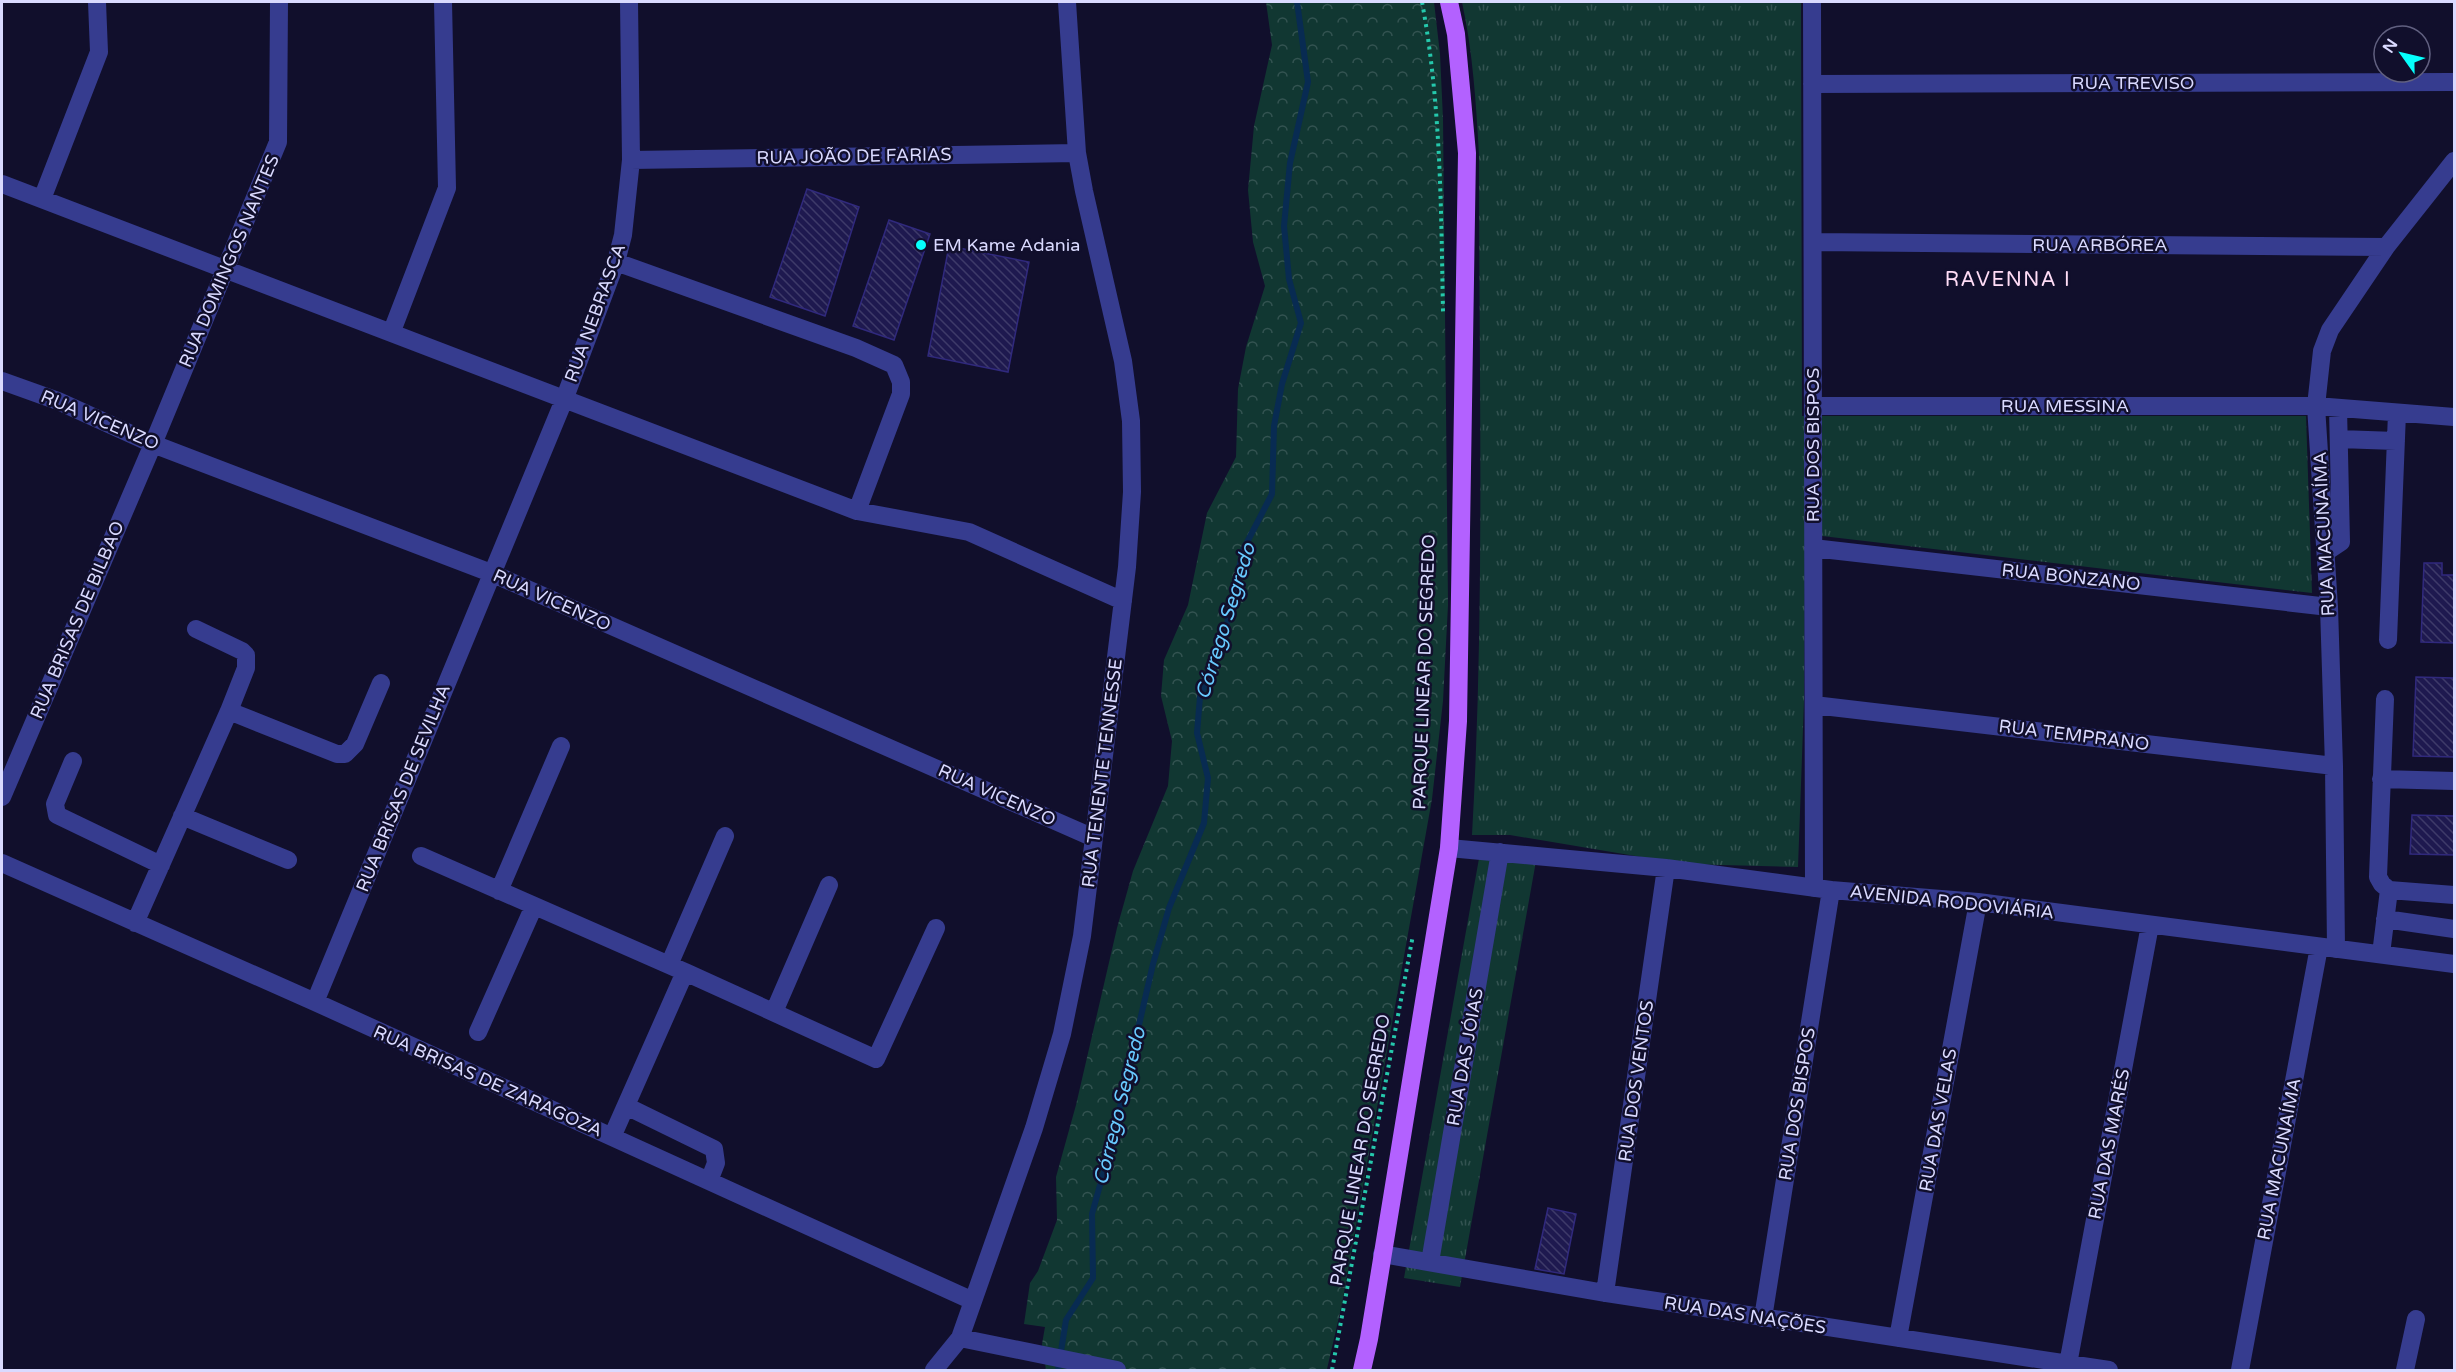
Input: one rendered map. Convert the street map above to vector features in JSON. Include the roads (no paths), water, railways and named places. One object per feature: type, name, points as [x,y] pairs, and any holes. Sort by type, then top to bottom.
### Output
[{"type":"main road","points":[[1362,1371],[1449,848],[1458,721],[1467,153],[1456,34],[1449,2]]},
{"type":"street","points":[[42,199],[99,52],[97,2]]},
{"type":"street","name":"RUA DOMINGOS NANTES","points":[[153,444],[278,142],[279,2]]},
{"type":"street","points":[[392,331],[447,188],[442,2]]},
{"type":"street","name":"RUA NEBRASCA","points":[[491,573],[564,400],[624,235],[631,160],[629,2]]},
{"type":"street","name":"RUA TENENTE TENNESSE","points":[[934,1371],[960,1338],[1034,1128],[1062,1034],[1082,936],[1123,601],[1132,492],[1131,421],[1123,361],[1077,153],[1067,2]]},
{"type":"street","name":"RUA DOS BISPOS","points":[[1763,1318],[1822,889],[1814,705],[1812,2]]},
{"type":"street","name":"RUA TREVISO","points":[[1812,84],[2454,82]]},
{"type":"street","name":"RUA JOÃO DE FARIAS","points":[[631,160],[1077,153]]},
{"type":"street","name":"RUA MACUNAÍMA","points":[[2240,1371],[2328,948],[2334,766],[2329,607],[2316,406],[2322,351],[2330,330],[2386,247],[2454,161]]},
{"type":"street","points":[[2,184],[392,331],[564,400],[857,511],[969,532],[1123,601]]},
{"type":"street","name":"RUA ARBÓREA","points":[[1814,242],[2386,247]]},
{"type":"street","points":[[616,262],[856,348],[894,365],[901,382],[901,394],[857,511]]},
{"type":"street","name":"RUA VICENZO","points":[[2,381],[58,400],[153,444],[491,573],[1094,838]]},
{"type":"street","name":"RUA MESSINA","points":[[1813,406],[2316,406],[2454,417]]},
{"type":"street","points":[[2326,552],[2342,542],[2338,408]]},
{"type":"street","points":[[2388,640],[2397,413]]},
{"type":"street","points":[[2339,439],[2396,441]]},
{"type":"street","name":"RUA BRISAS DE BILBAO","points":[[2,797],[153,444]]},
{"type":"street","name":"RUA BONZANO","points":[[1813,548],[2329,607]]},
{"type":"street","name":"RUA BRISAS DE SEVILHA","points":[[315,1002],[491,573]]},
{"type":"street","points":[[135,923],[246,668],[246,655],[242,651],[196,629]]},
{"type":"street","points":[[229,711],[337,753],[345,754],[355,744],[381,683]]},
{"type":"street","points":[[2385,699],[2378,877],[2389,890],[2454,895]]},
{"type":"street","name":"RUA TEMPRANO","points":[[1814,705],[2334,766]]},
{"type":"street","points":[[499,891],[561,746]]},
{"type":"street","points":[[73,761],[55,804],[57,815],[161,865]]},
{"type":"street","points":[[2381,779],[2454,781]]},
{"type":"street","points":[[182,816],[288,860]]},
{"type":"street","points":[[612,1137],[626,1106],[725,836]]},
{"type":"street","name":"AVENIDA RODOVIÁRIA","points":[[1449,848],[1666,868],[1822,889],[1978,902],[2454,964]]},
{"type":"street","name":"RUA DAS JÓIAS","points":[[1430,1263],[1500,852]]},
{"type":"street","points":[[422,856],[677,968],[876,1059],[936,928]]},
{"type":"street","name":"RUA BRISAS DE ZARAGOZA","points":[[2,863],[315,1002],[973,1301]]},
{"type":"street","name":"RUA DOS VENTOS","points":[[1605,1293],[1666,868]]},
{"type":"street","points":[[774,1012],[829,885]]},
{"type":"street","points":[[2381,954],[2389,890]]},
{"type":"street","points":[[2415,923],[2421,892]]},
{"type":"street","name":"RUA DAS VELAS","points":[[1898,1338],[1978,902]]},
{"type":"street","points":[[478,1032],[534,906]]},
{"type":"street","points":[[2385,919],[2454,929]]},
{"type":"street","name":"RUA DAS MARÉS","points":[[2068,1364],[2150,925]]},
{"type":"street","points":[[626,1106],[714,1149],[716,1163],[709,1181]]},
{"type":"street","name":"RUA DAS NAÇÕES","points":[[1382,1254],[1605,1293],[2109,1371]]},
{"type":"street","points":[[2405,1371],[2416,1319]]},
{"type":"street","points":[[960,1338],[1117,1371]]},
{"type":"waterway","name":"Córrego Segredo","points":[[1058,1370],[1066,1320],[1093,1278],[1092,1214],[1112,1142],[1153,964],[1169,908],[1204,823],[1208,778],[1197,733],[1200,697],[1223,642],[1243,550],[1272,494],[1274,426],[1282,384],[1301,323],[1289,279],[1284,226],[1290,163],[1308,82],[1297,2]]},
{"type":"place","name":"EM Kame Adania","points":[[921,245]]},
{"type":"district","name":"RAVENNA I","points":[[2008,279]]}]
